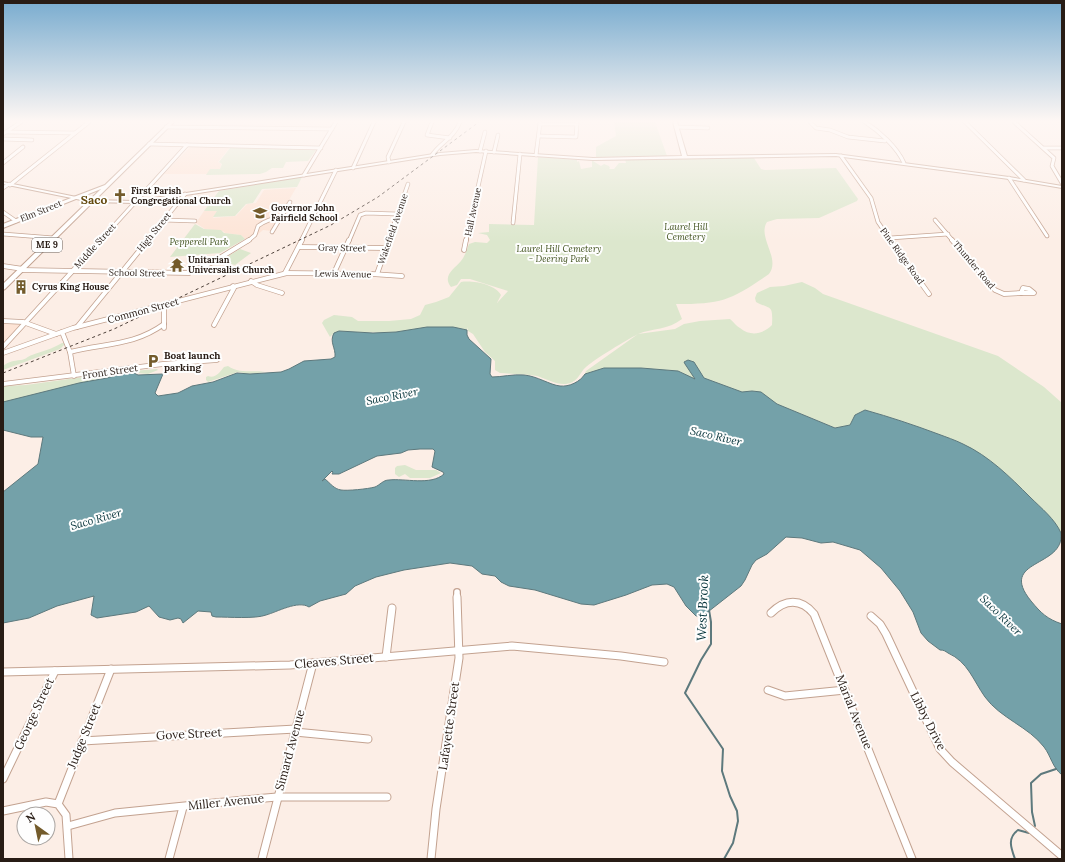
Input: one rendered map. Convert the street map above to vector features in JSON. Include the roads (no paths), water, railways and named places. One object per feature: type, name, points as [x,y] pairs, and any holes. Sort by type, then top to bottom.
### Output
[{"type":"main road","points":[[91,201],[130,162]]},
{"type":"main road","points":[[3,183],[76,196],[91,201],[135,202],[388,162]]},
{"type":"main road","points":[[897,162],[1024,180],[1062,187]]},
{"type":"main road","name":"Elm Street","points":[[3,226],[107,185]]},
{"type":"main road","name":"Elm Street","points":[[76,196],[102,190]]},
{"type":"main road","name":"ME 9","points":[[3,288],[91,201]]},
{"type":"street","points":[[3,188],[38,162]]},
{"type":"street","name":"Middle Street","points":[[3,347],[171,162]]},
{"type":"street","points":[[304,175],[312,162]]},
{"type":"street","points":[[353,168],[356,162]]},
{"type":"street","name":"Hall Avenue","points":[[464,250],[484,162]]},
{"type":"street","points":[[513,223],[519,162]]},
{"type":"street","name":"Pine Ridge Road","points":[[845,162],[871,198],[878,222],[929,294]]},
{"type":"street","points":[[1006,162],[1024,180]]},
{"type":"street","points":[[1052,162],[1052,166],[1062,183]]},
{"type":"street","points":[[284,273],[299,247],[336,170]]},
{"type":"street","points":[[1009,178],[1047,236]]},
{"type":"street","name":"Wakefield Avenue","points":[[377,274],[408,184]]},
{"type":"street","name":"High Street","points":[[78,327],[185,194]]},
{"type":"street","points":[[272,232],[290,202]]},
{"type":"street","points":[[3,212],[16,221]]},
{"type":"street","points":[[334,273],[358,218],[362,214],[397,214]]},
{"type":"street","points":[[282,216],[314,217]]},
{"type":"street","name":"School Street","points":[[3,266],[22,269],[71,272],[182,273],[197,271],[252,237],[257,233],[257,228],[261,224],[271,218],[282,216]]},
{"type":"street","points":[[163,220],[195,221]]},
{"type":"street","name":"Thunder Road","points":[[935,220],[995,290],[1004,294],[1021,293]]},
{"type":"street","points":[[3,234],[54,238]]},
{"type":"street","points":[[890,238],[948,234]]},
{"type":"street","name":"Gray Street","points":[[299,247],[386,248]]},
{"type":"street","name":"Lewis Avenue","points":[[284,273],[377,274],[402,276]]},
{"type":"street","name":"Common Street","points":[[3,353],[78,327],[284,273]]},
{"type":"street","points":[[251,281],[257,285],[282,293]]},
{"type":"street","points":[[214,325],[234,288],[233,286]]},
{"type":"street","points":[[70,352],[89,347],[119,344],[148,336],[164,326],[164,305]]},
{"type":"street","points":[[3,320],[25,322],[56,334]]},
{"type":"street","points":[[62,332],[70,352],[74,376]]},
{"type":"street","name":"Front Street","points":[[3,384],[39,382],[144,366],[217,360]]},
{"type":"street","name":"Lafayette Street","points":[[431,859],[436,809],[459,658],[457,592]]},
{"type":"street","name":"Marial Avenue","points":[[771,613],[779,604],[789,602],[802,604],[811,610],[845,690],[912,859]]},
{"type":"street","points":[[386,657],[392,608]]},
{"type":"street","name":"Libby Drive","points":[[871,616],[880,624],[886,634],[940,749],[952,762],[1062,856]]},
{"type":"street","name":"Cleaves Street","points":[[3,672],[313,663],[503,646],[524,646],[664,662]]},
{"type":"street","name":"Simard Avenue","points":[[262,859],[313,663]]},
{"type":"street","name":"Judge Street","points":[[58,804],[111,669]]},
{"type":"street","name":"George Street","points":[[3,779],[55,671]]},
{"type":"street","points":[[768,690],[786,696],[845,690]]},
{"type":"street","name":"Gove Street","points":[[82,741],[295,730],[368,739]]},
{"type":"street","name":"Miller Avenue","points":[[68,826],[110,814],[278,797],[387,797]]},
{"type":"street","points":[[3,811],[46,802],[58,804],[64,810],[68,826],[69,859]]},
{"type":"street","points":[[169,859],[183,807]]},
{"type":"water","name":"Saco River","points":[[427,327],[453,327],[467,330],[469,339],[491,359],[490,374],[492,377],[524,375],[560,386],[567,386],[580,379],[585,374],[604,368],[641,368],[678,371],[695,379],[684,362],[688,360],[694,362],[704,378],[742,392],[761,392],[777,404],[835,428],[850,425],[855,415],[865,410],[902,421],[973,449],[1007,475],[1051,518],[1061,533],[1059,544],[1053,552],[1027,570],[1022,578],[1023,587],[1031,601],[1048,618],[1062,624],[1062,775],[1056,769],[1046,750],[1038,740],[998,711],[991,704],[961,661],[945,651],[940,650],[928,641],[921,633],[913,612],[900,591],[881,568],[860,550],[833,542],[821,543],[802,538],[786,537],[767,554],[756,560],[741,586],[704,615],[696,616],[686,606],[674,587],[667,584],[652,585],[594,605],[581,604],[535,590],[509,586],[501,582],[495,576],[482,574],[472,566],[450,563],[404,570],[376,577],[355,586],[346,594],[320,601],[309,607],[304,605],[293,606],[261,616],[216,617],[212,616],[211,612],[198,611],[183,623],[181,619],[178,618],[170,620],[159,617],[149,606],[136,612],[97,618],[91,615],[94,596],[57,606],[29,618],[3,623],[3,492],[38,464],[43,437],[31,437],[3,430],[3,402],[127,372],[132,372],[138,375],[163,374],[155,393],[158,396],[178,393],[192,386],[213,382],[237,373],[250,374],[281,372],[304,361],[331,359],[335,357],[332,339],[334,333],[339,331],[373,333],[396,332]],"holes":[[[433,449],[435,451],[432,467],[443,472],[444,474],[439,478],[425,481],[387,480],[375,487],[348,490],[336,488],[325,479],[322,481],[332,471],[332,474],[339,474],[377,456],[401,453],[408,450]]]},
{"type":"waterway","name":"West Brook","points":[[709,610],[711,622],[711,644],[701,660],[685,693],[723,749],[722,771],[730,796],[737,811],[738,821],[733,843],[724,859]]},
{"type":"waterway","points":[[1035,826],[1032,812],[1031,783],[1041,774],[1056,769]]},
{"type":"waterway","points":[[1015,859],[1011,847],[1012,836],[1018,830],[1029,833]]},
{"type":"railway","points":[[3,373],[114,329],[331,225],[378,197],[425,162]]},
{"type":"place","name":"First Parish Congregational Church","points":[[120,196]]},
{"type":"place","name":"Governor John Fairfield School","points":[[260,213]]},
{"type":"place","name":"Unitarian Universalist Church","points":[[177,265]]},
{"type":"place","name":"Cyrus King House","points":[[21,287]]},
{"type":"place","name":"Boat launch parking","points":[[153,361]]},
{"type":"district","name":"Saco","points":[[94,200]]},
{"type":"park label","name":"Laurel Hill Cemetery","points":[[686,232]]},
{"type":"park label","name":"Pepperell Park","points":[[199,242]]},
{"type":"park label","name":"Laurel Hill Cemetery - Deering Park","points":[[559,254]]}]
